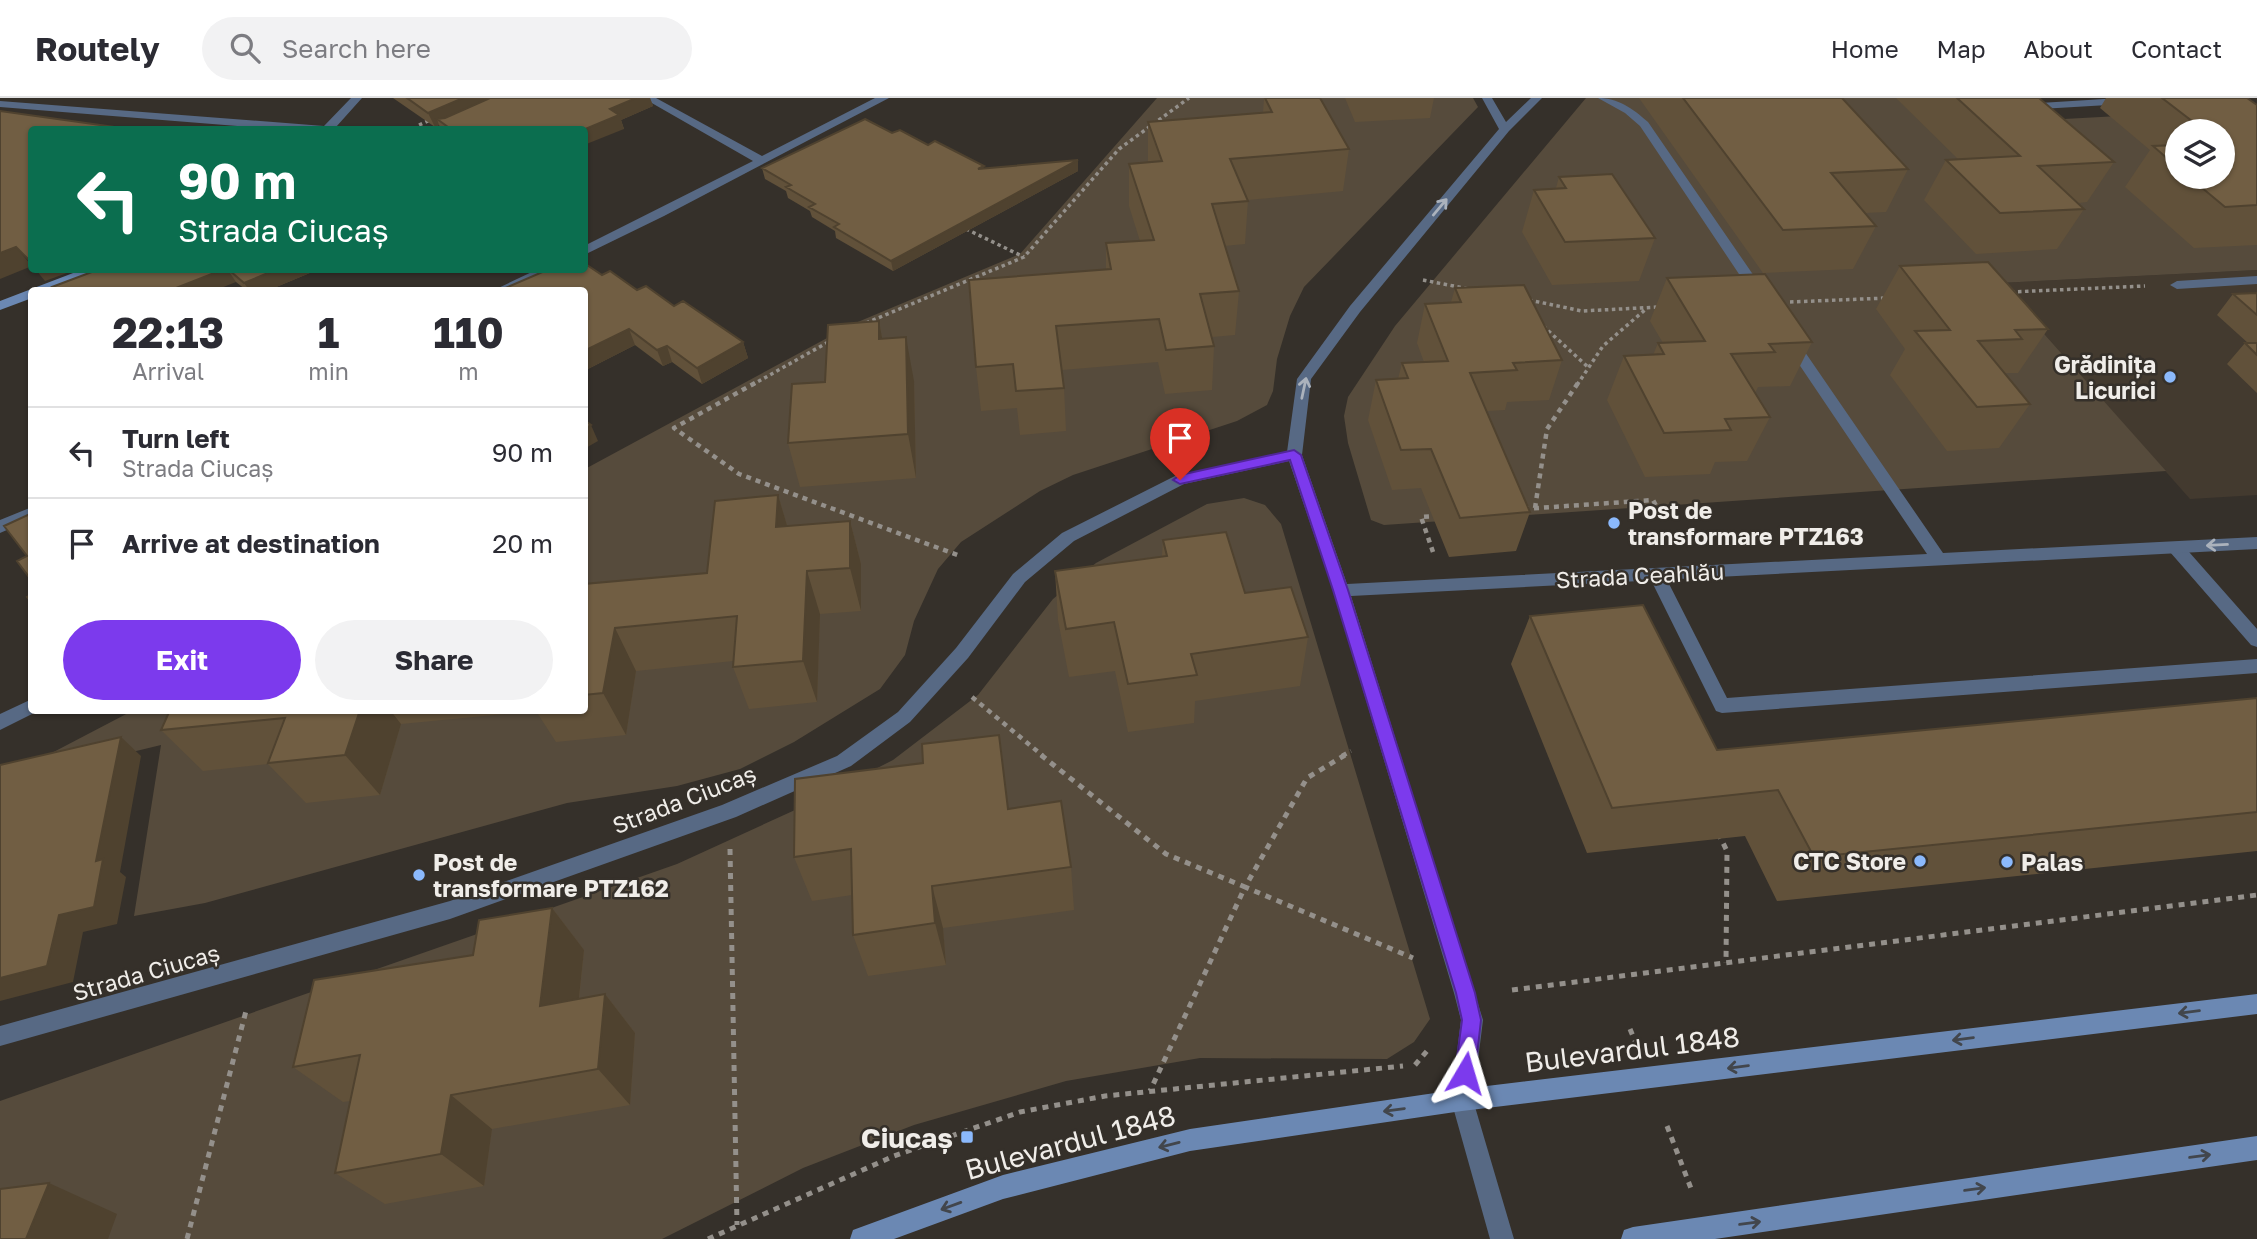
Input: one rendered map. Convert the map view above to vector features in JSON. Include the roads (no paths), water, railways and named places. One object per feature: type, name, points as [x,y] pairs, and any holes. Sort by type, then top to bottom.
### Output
[{"type":"street","points":[[330,126],[357,98]]},
{"type":"street","points":[[648,98],[760,160]]},
{"type":"street","points":[[588,249],[661,215],[760,160],[884,98]]},
{"type":"street","points":[[1487,98],[1505,129]]},
{"type":"street","points":[[1502,1239],[1462,1100],[1472,1020],[1340,590],[1294,455],[1304,379],[1355,309],[1505,129],[1537,98]]},
{"type":"street","points":[[1603,98],[1629,111],[1644,124],[1765,303]]},
{"type":"street","points":[[2017,107],[2083,101],[2139,101]]},
{"type":"street","points":[[0,104],[288,126]]},
{"type":"street","points":[[47,287],[83,273]]},
{"type":"street","points":[[508,287],[539,273]]},
{"type":"street","points":[[2177,285],[2257,280]]},
{"type":"street","points":[[0,306],[28,295]]},
{"type":"street","points":[[1781,326],[1939,560]]},
{"type":"street","name":"Strada Ciucaș","points":[[0,1036],[450,910],[729,811],[844,761],[904,717],[962,653],[1019,579],[1069,537],[1180,480],[1294,455]]},
{"type":"street","points":[[0,527],[28,515]]},
{"type":"street","name":"Strada Ceahlău","points":[[1340,590],[2257,543]]},
{"type":"street","points":[[2176,548],[2257,640]]},
{"type":"street","points":[[1656,574],[1722,706],[2257,666]]},
{"type":"street","points":[[0,723],[28,708]]},
{"type":"street","name":"Bulevardul 1848","points":[[862,1239],[1003,1187],[1190,1140],[1462,1100],[2257,1004]]},
{"type":"street","points":[[1633,1239],[2257,1148]]},
{"type":"place","name":"Grădinița Licurici","points":[[2170,377]]},
{"type":"place","name":"Post de transformare PTZ163","points":[[1614,523]]},
{"type":"place","name":"CTC Store","points":[[1920,861]]},
{"type":"place","name":"Palas","points":[[2007,862]]},
{"type":"place","name":"Post de transformare PTZ162","points":[[419,875]]},
{"type":"place","name":"Ciucaș","points":[[967,1137]]}]
